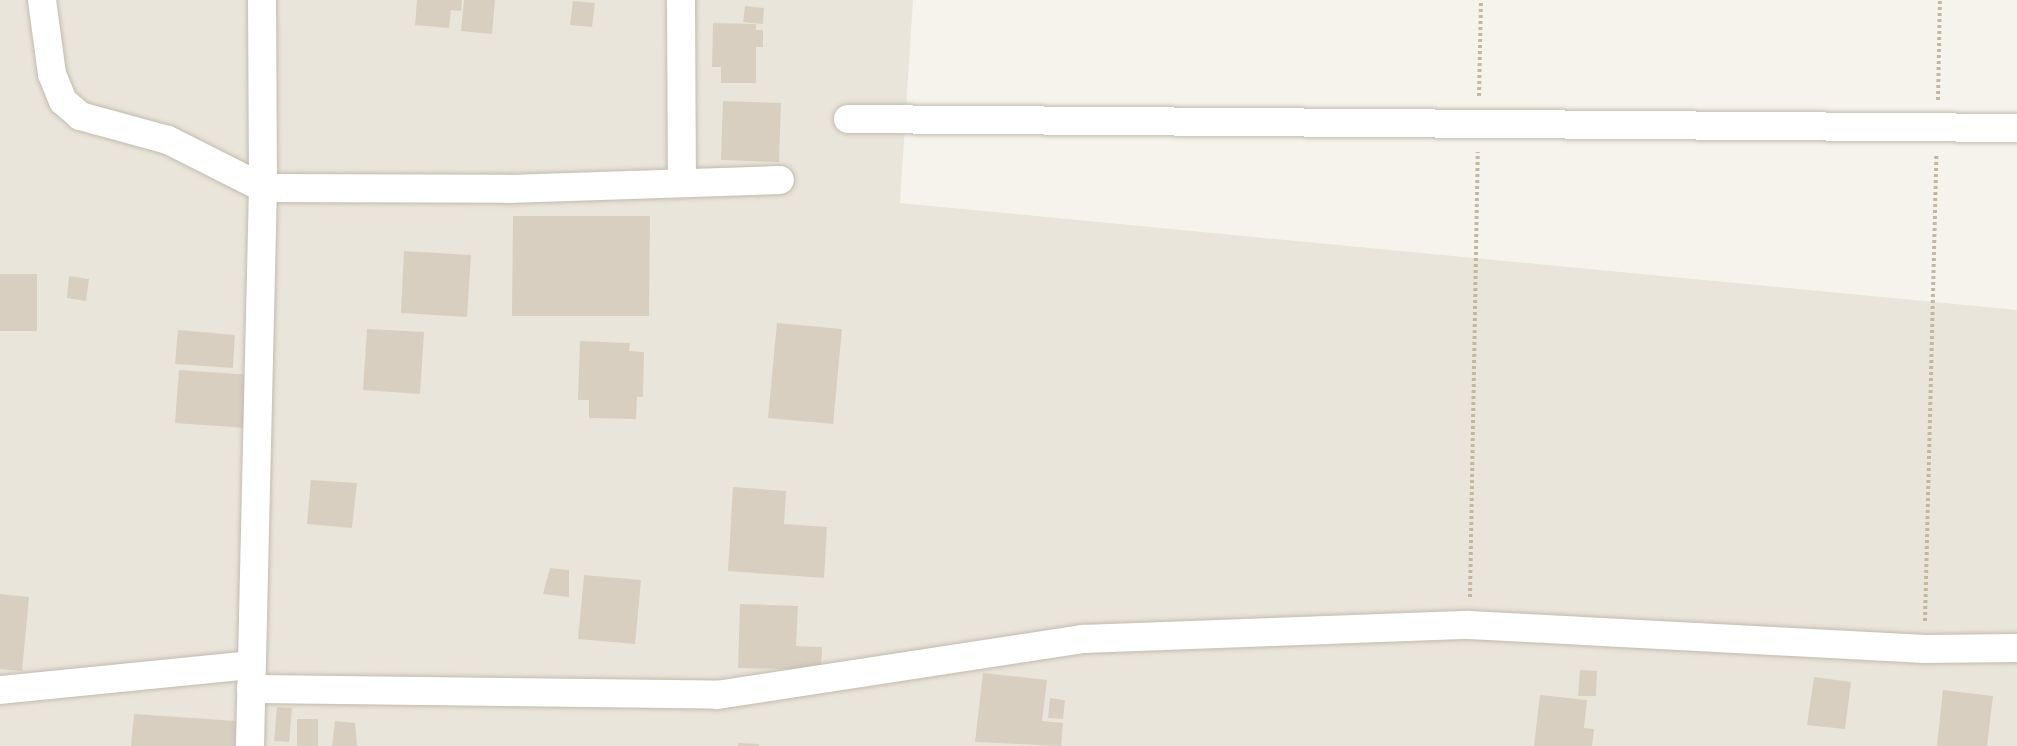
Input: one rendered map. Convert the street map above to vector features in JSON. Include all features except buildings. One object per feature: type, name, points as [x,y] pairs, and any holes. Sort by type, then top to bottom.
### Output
[{"type":"street","points":[[42,0],[52,75],[63,101],[80,116],[168,140],[263,188],[508,189],[780,180]]},
{"type":"street","points":[[250,746],[263,188],[262,0]]},
{"type":"street","points":[[681,0],[682,183]]},
{"type":"street","points":[[848,119],[2017,128]]},
{"type":"street","points":[[0,690],[251,677],[717,695],[1083,639],[1469,625],[1925,649],[2017,648]]},
{"type":"path","points":[[1469,625],[1481,0]]},
{"type":"path","points":[[1925,649],[1940,0]]},
{"type":"shaded area","points":[[0,0],[913,0],[900,203],[2017,310],[2017,746],[0,746]]}]
